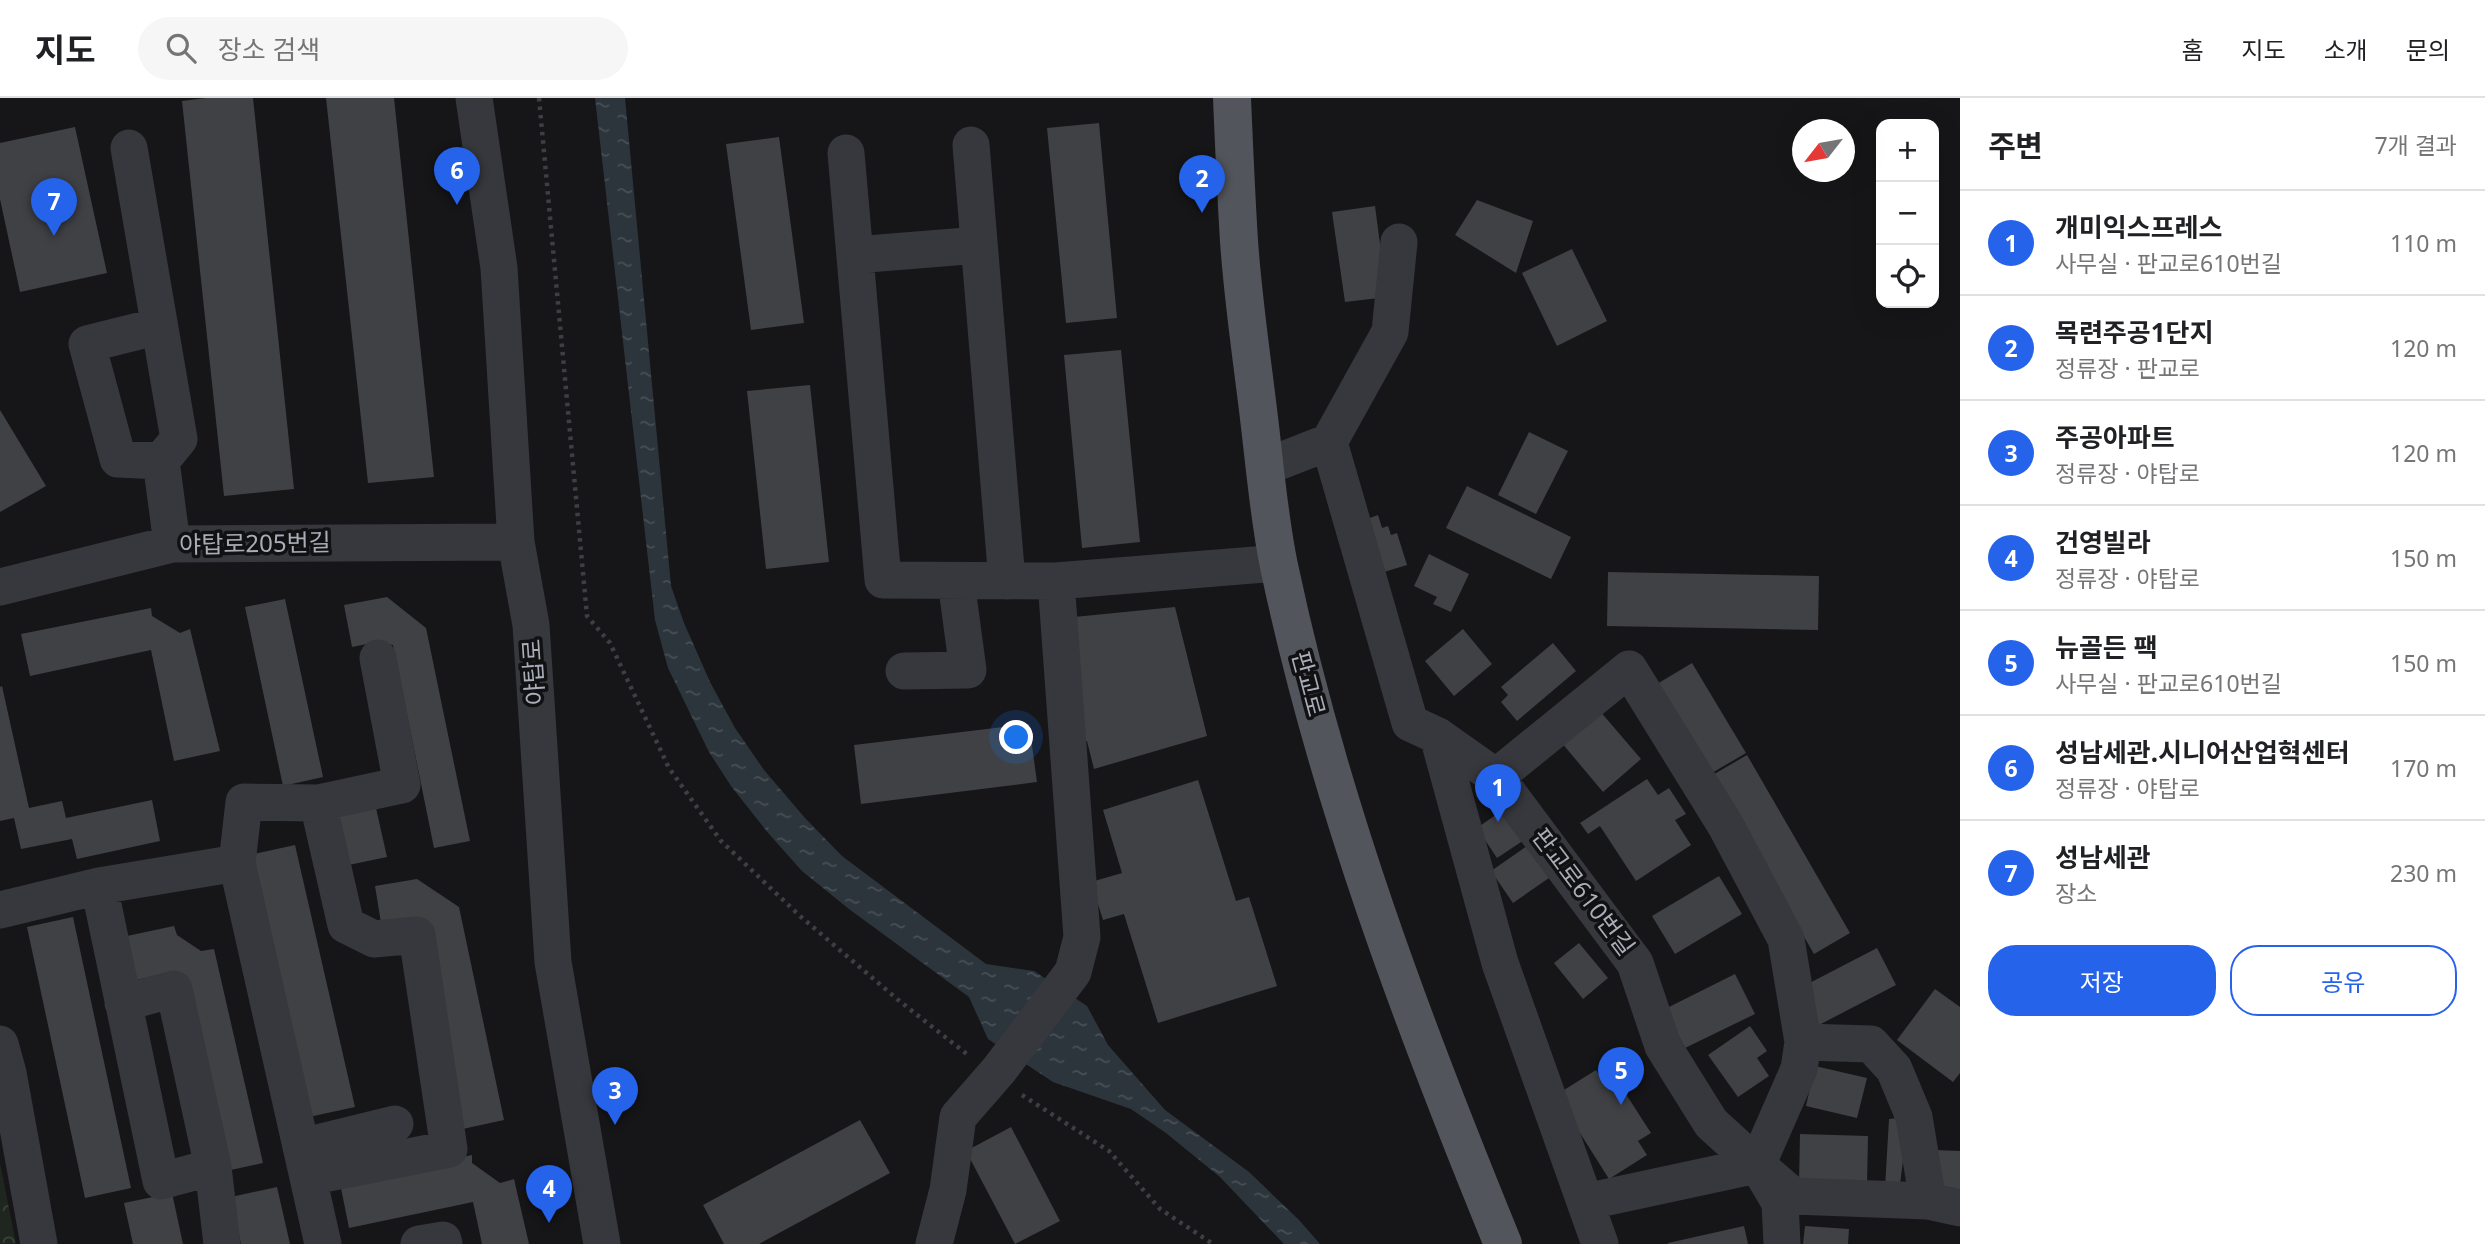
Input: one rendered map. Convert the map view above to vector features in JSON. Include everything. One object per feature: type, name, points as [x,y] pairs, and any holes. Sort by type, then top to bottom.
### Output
[{"type":"main road","name":"판교로","points":[[1232,98],[1239,243],[1265,467],[1278,563],[1297,645],[1339,794],[1383,932],[1458,1134],[1503,1244]]},
{"type":"street","name":"야탑로","points":[[474,98],[499,268],[516,542],[531,625],[553,962],[602,1244]]},
{"type":"street","points":[[971,145],[1007,581]]},
{"type":"street","points":[[129,148],[180,439],[161,461],[173,544]]},
{"type":"street","points":[[846,153],[883,580],[1056,582],[1278,563]]},
{"type":"street","points":[[1265,467],[1329,442],[1390,332],[1399,243]]},
{"type":"street","points":[[855,255],[979,244]]},
{"type":"street","points":[[159,326],[87,344],[118,459],[161,461]]},
{"type":"street","name":"판교로610번길","points":[[1329,442],[1410,723],[1437,736],[1496,777],[1635,963],[1663,1046],[1711,1123],[1793,1196],[1944,1205]]},
{"type":"street","name":"야탑로205번길","points":[[0,587],[173,544],[516,542]]},
{"type":"street","points":[[904,671],[968,670],[956,581]]},
{"type":"street","points":[[934,1244],[948,1189],[958,1117],[996,1074],[1073,972],[1082,937],[1056,582]]},
{"type":"street","points":[[323,1244],[237,863],[244,802],[318,803],[402,785],[378,657]]},
{"type":"street","points":[[1496,777],[1629,669],[1726,826],[1786,939],[1803,1042],[1799,1069],[1757,1165],[1585,1202]]},
{"type":"street","points":[[1437,736],[1500,963],[1600,1244]]},
{"type":"street","points":[[304,1162],[449,1149],[418,935],[374,939],[345,925],[318,803]]},
{"type":"street","points":[[0,910],[99,886],[237,863]]},
{"type":"street","points":[[99,886],[161,1181],[213,1167]]},
{"type":"street","points":[[123,1003],[174,989],[213,1167],[222,1244]]},
{"type":"street","points":[[1803,1042],[1871,1044],[1894,1069],[1914,1116],[1944,1205]]},
{"type":"street","points":[[0,1044],[8,1073],[38,1244]]},
{"type":"street","points":[[304,1162],[395,1124]]},
{"type":"street","name":"판교로610번길","points":[[1757,1165],[1780,1203],[1782,1244]]},
{"type":"street","points":[[419,1244],[443,1240],[444,1244]]},
{"type":"path","points":[[539,98],[587,617],[610,643],[669,768],[721,841],[800,916],[897,999],[955,1044],[1109,1151],[1160,1209],[1213,1244]]},
{"type":"green space","points":[[0,1163],[16,1244],[0,1244]]},
{"type":"water","points":[[595,98],[625,98],[671,586],[710,682],[735,728],[764,770],[842,856],[986,964],[1034,971],[1087,1006],[1108,1045],[1165,1110],[1249,1172],[1320,1244],[1284,1244],[1220,1177],[1166,1133],[1131,1109],[1053,1082],[988,1039],[969,997],[802,871],[731,786],[709,752],[668,668],[655,620]]},
{"type":"building","points":[[253,98],[294,489],[224,496],[182,101]]},
{"type":"building","points":[[326,98],[394,98],[434,477],[368,483]]},
{"type":"building","points":[[1099,123],[1117,318],[1066,323],[1047,128]]},
{"type":"building","points":[[75,127],[107,273],[20,292],[0,199],[0,143]]},
{"type":"building","points":[[779,137],[804,323],[751,330],[726,144]]},
{"type":"building","points":[[1477,200],[1533,221],[1516,273],[1455,235]]},
{"type":"building","points":[[1375,206],[1387,297],[1345,302],[1332,212]]},
{"type":"building","points":[[1572,249],[1607,321],[1557,346],[1522,273]]},
{"type":"building","points":[[1121,350],[1140,542],[1082,548],[1064,355]]},
{"type":"building","points":[[810,385],[829,562],[766,569],[747,391]]},
{"type":"building","points":[[0,410],[46,486],[0,512]]},
{"type":"building","points":[[1529,432],[1568,451],[1536,514],[1498,495]]},
{"type":"building","points":[[1467,486],[1571,537],[1551,579],[1446,528]]},
{"type":"building","points":[[1378,515],[1382,528],[1388,526],[1391,535],[1397,533],[1407,565],[1384,572],[1367,519]]},
{"type":"building","points":[[1429,554],[1469,574],[1451,612],[1433,604],[1437,597],[1414,586]]},
{"type":"building","points":[[1608,572],[1819,576],[1818,630],[1607,626]]},
{"type":"building","points":[[387,597],[426,628],[470,841],[434,848],[393,645],[377,642],[352,647],[344,605]]},
{"type":"building","points":[[285,599],[323,777],[283,786],[245,607]]},
{"type":"building","points":[[1175,607],[1207,736],[1094,769],[1087,741],[1072,745],[1064,618]]},
{"type":"building","points":[[151,608],[152,616],[180,633],[190,629],[220,751],[174,761],[151,650],[30,676],[21,634]]},
{"type":"building","points":[[1463,629],[1492,664],[1454,696],[1425,661]]},
{"type":"building","points":[[1553,643],[1576,671],[1517,721],[1501,702],[1508,695],[1501,687]]},
{"type":"building","points":[[1692,663],[1746,753],[1710,774],[1657,684]]},
{"type":"building","points":[[2,686],[29,808],[62,801],[66,818],[152,800],[160,841],[77,859],[72,839],[21,849],[14,818],[0,821]]},
{"type":"building","points":[[1599,710],[1641,759],[1603,792],[1561,742]]},
{"type":"building","points":[[1029,724],[1037,782],[861,804],[854,745]]},
{"type":"building","points":[[1747,755],[1850,933],[1814,954],[1711,776]]},
{"type":"building","points":[[1647,779],[1658,795],[1669,788],[1686,814],[1675,820],[1691,845],[1636,881],[1600,826],[1588,834],[1580,823]]},
{"type":"building","points":[[1198,780],[1236,901],[1249,897],[1277,986],[1158,1023],[1124,914],[1103,920],[1091,882],[1122,873],[1103,810]]},
{"type":"building","points":[[1507,807],[1527,838],[1497,858],[1477,828]]},
{"type":"building","points":[[376,808],[387,857],[339,867],[329,819]]},
{"type":"building","points":[[295,845],[355,1107],[309,1117],[250,855]]},
{"type":"building","points":[[1527,846],[1549,878],[1513,903],[1491,871]]},
{"type":"building","points":[[1719,876],[1742,914],[1675,954],[1652,916]]},
{"type":"building","points":[[417,879],[459,907],[504,1120],[458,1130],[420,928],[382,929],[375,886]]},
{"type":"building","points":[[73,917],[131,1188],[85,1198],[27,927]]},
{"type":"building","points":[[174,926],[177,935],[201,951],[214,949],[263,1163],[217,1173],[174,971],[137,980],[127,936]]},
{"type":"building","points":[[1579,943],[1608,978],[1583,999],[1554,963]]},
{"type":"building","points":[[1877,948],[1896,985],[1817,1026],[1798,989]]},
{"type":"building","points":[[1735,974],[1755,1014],[1685,1048],[1665,1009]]},
{"type":"building","points":[[1935,989],[1960,1007],[1960,1073],[1953,1082],[1897,1040]]},
{"type":"building","points":[[1750,1026],[1767,1051],[1757,1058],[1769,1076],[1738,1097],[1708,1055]]},
{"type":"building","points":[[1815,1066],[1867,1078],[1857,1118],[1806,1106]]},
{"type":"building","points":[[1596,1070],[1610,1091],[1622,1088],[1651,1133],[1638,1141],[1647,1155],[1609,1179],[1556,1095]]},
{"type":"building","points":[[1898,1118],[1903,1160],[1899,1193],[1885,1188],[1889,1119]]},
{"type":"building","points":[[860,1120],[890,1173],[759,1244],[724,1244],[703,1205]]},
{"type":"building","points":[[1011,1127],[1060,1221],[1015,1244],[966,1151]]},
{"type":"building","points":[[1800,1134],[1868,1136],[1867,1184],[1799,1182]]},
{"type":"building","points":[[1934,1150],[1960,1151],[1960,1198],[1931,1196]]},
{"type":"building","points":[[472,1155],[472,1163],[500,1183],[514,1179],[529,1244],[482,1244],[473,1202],[349,1228],[340,1183]]},
{"type":"building","points":[[277,1187],[290,1244],[241,1244],[231,1197]]},
{"type":"building","points":[[172,1193],[183,1244],[133,1244],[124,1203]]},
{"type":"building","points":[[1744,1226],[1748,1244],[1668,1244],[1668,1243]]},
{"type":"building","points":[[1805,1226],[1849,1229],[1848,1244],[1803,1244]]},
{"type":"place","name":"성남세관.시니어산업혁센터","points":[[457,205]]},
{"type":"place","name":"목련주공1단지","points":[[1202,213]]},
{"type":"place","name":"성남세관","points":[[54,236]]},
{"type":"place","name":"개미익스프레스","points":[[1498,822]]},
{"type":"place","name":"뉴골든 팩","points":[[1621,1105]]},
{"type":"place","name":"주공아파트","points":[[615,1125]]},
{"type":"place","name":"건영빌라","points":[[549,1223]]}]
